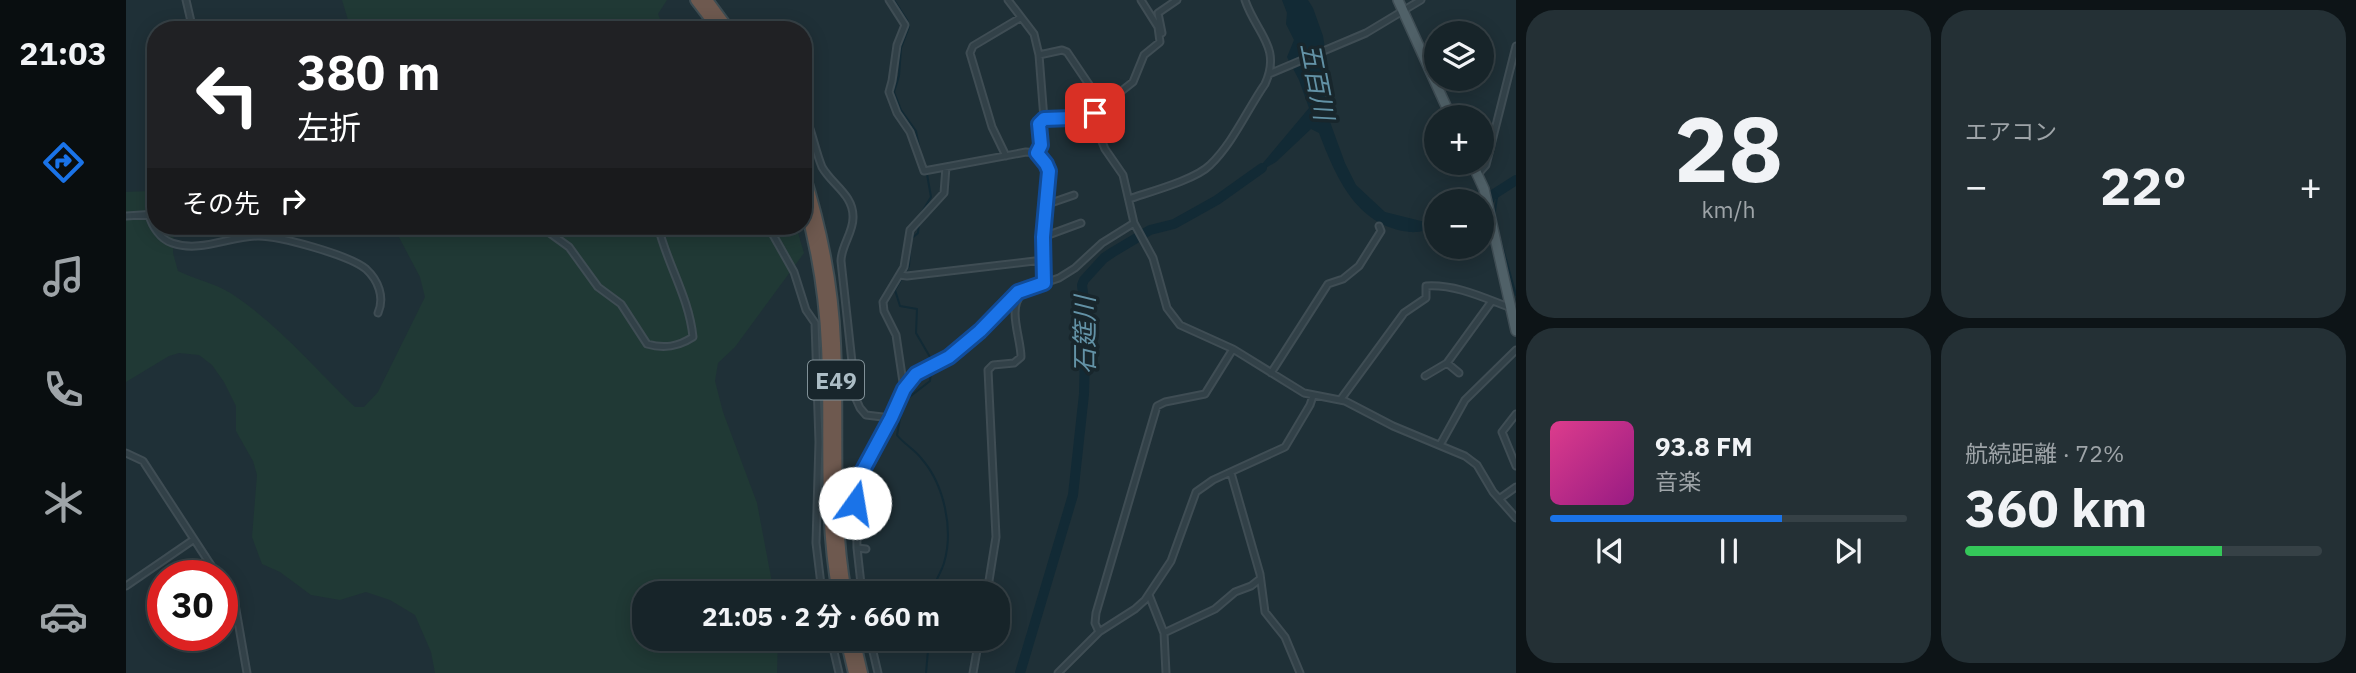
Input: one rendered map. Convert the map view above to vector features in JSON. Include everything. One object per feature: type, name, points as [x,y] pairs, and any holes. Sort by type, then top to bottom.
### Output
[{"type":"highway","points":[[696,0],[712,21]]},
{"type":"highway","points":[[706,0],[722,21]]},
{"type":"highway","name":"E49","points":[[812,202],[824,244],[834,315],[838,511],[845,581]]},
{"type":"highway","name":"E49","points":[[812,231],[824,297],[830,514],[837,581]]},
{"type":"highway","points":[[849,651],[854,673]]},
{"type":"highway","points":[[857,651],[862,673]]},
{"type":"main road","points":[[1398,0],[1446,105]]},
{"type":"main road","points":[[1478,175],[1484,189],[1516,331]]},
{"type":"street","points":[[186,0],[191,21]]},
{"type":"street","points":[[889,0],[905,25],[897,45],[888,92],[897,113],[910,132],[924,171],[1037,153]]},
{"type":"street","points":[[1008,0],[1032,30],[1040,55],[1044,119]]},
{"type":"street","points":[[1141,0],[1161,36]]},
{"type":"street","points":[[1037,153],[1041,145],[1039,124],[1044,119],[1091,115],[1133,82],[1144,55],[1160,43],[1163,29],[1158,13],[1177,0]]},
{"type":"street","points":[[1129,199],[1197,174],[1209,166],[1234,132],[1269,74],[1272,56],[1245,0]]},
{"type":"street","points":[[1269,74],[1366,33],[1421,0]]},
{"type":"street","points":[[1006,156],[992,127],[970,53],[973,46],[1020,18]]},
{"type":"street","points":[[1494,135],[1516,46]]},
{"type":"street","points":[[1040,55],[1062,50],[1067,52],[1102,107]]},
{"type":"street","points":[[1091,115],[1105,149],[1123,175],[1136,225],[1157,270],[1166,305],[1173,318],[1187,330],[1233,349],[1298,390],[1312,396],[1341,399],[1393,426],[1474,462],[1516,519]]},
{"type":"street","points":[[812,136],[821,165],[848,198],[852,209],[853,219],[841,261],[856,399],[866,415],[891,418]]},
{"type":"street","points":[[1037,153],[1049,169],[1043,237],[1044,283]]},
{"type":"street","points":[[904,389],[897,335],[883,304],[907,258],[910,230],[944,193],[946,167]]},
{"type":"street","points":[[1045,205],[1074,195]]},
{"type":"street","points":[[126,216],[147,215]]},
{"type":"street","points":[[1043,237],[1081,223]]},
{"type":"street","points":[[861,581],[856,538],[856,494],[863,470],[904,389],[916,374],[949,357],[980,331],[1010,299],[1026,289],[1059,278],[1075,268],[1102,243],[1136,225]]},
{"type":"street","points":[[1271,373],[1328,284],[1345,278],[1362,262],[1381,231],[1379,226]]},
{"type":"street","points":[[161,235],[172,243],[197,246],[260,236],[299,242],[364,267],[378,286],[382,298],[378,313]]},
{"type":"street","points":[[552,235],[569,247],[598,288],[621,304],[647,344],[665,347],[684,343],[693,337],[682,292],[661,235]]},
{"type":"street","points":[[773,235],[794,272],[806,310],[815,323],[815,393],[819,442],[816,543],[821,581]]},
{"type":"street","points":[[900,275],[1043,260]]},
{"type":"street","points":[[1341,399],[1404,313],[1426,298],[1426,286],[1467,291],[1511,308]]},
{"type":"street","points":[[989,581],[996,537],[988,370],[994,365],[1014,363],[1021,357],[1015,306],[1017,298],[1026,289]]},
{"type":"street","points":[[1425,376],[1447,363],[1492,301]]},
{"type":"street","points":[[1098,632],[1096,613],[1157,406],[1203,395],[1233,349]]},
{"type":"street","points":[[1440,445],[1465,400],[1516,350]]},
{"type":"street","points":[[1447,363],[1459,373]]},
{"type":"street","points":[[1058,673],[1098,632],[1135,609],[1149,595],[1171,561],[1194,495],[1203,486],[1288,445],[1310,405],[1312,396]]},
{"type":"street","points":[[1516,414],[1502,432],[1516,466]]},
{"type":"street","points":[[126,453],[143,461],[207,560]]},
{"type":"street","points":[[1231,473],[1260,579],[1266,615],[1285,637],[1300,673]]},
{"type":"street","points":[[1499,499],[1516,487]]},
{"type":"street","points":[[847,540],[856,538]]},
{"type":"street","points":[[126,586],[193,540]]},
{"type":"street","points":[[816,543],[824,542]]},
{"type":"street","points":[[857,548],[866,549]]},
{"type":"street","points":[[1164,633],[1215,609],[1235,592],[1260,579]]},
{"type":"street","points":[[1149,595],[1164,633],[1166,673]]},
{"type":"street","points":[[238,625],[247,673]]},
{"type":"street","points":[[834,651],[839,673]]},
{"type":"street","points":[[873,651],[878,673]]},
{"type":"street","points":[[973,673],[977,651]]},
{"type":"green space","points":[[342,0],[667,0],[658,14],[661,21],[348,21]]},
{"type":"green space","points":[[147,191],[147,235],[174,235],[173,253],[178,271],[226,290],[249,306],[281,333],[355,407],[364,407],[378,392],[425,297],[420,277],[398,235],[799,235],[804,253],[735,347],[718,363],[715,381],[723,412],[757,503],[772,581],[632,581],[632,651],[778,651],[777,673],[435,673],[431,652],[415,615],[390,600],[366,592],[340,600],[311,595],[280,572],[262,564],[252,537],[257,475],[253,461],[236,431],[236,406],[212,365],[199,355],[179,353],[169,356],[126,382],[126,192]]},
{"type":"water","points":[[1282,0],[1308,0],[1313,8],[1323,36],[1327,61],[1324,86],[1326,111],[1356,185],[1385,212],[1424,222],[1424,231],[1413,232],[1391,228],[1362,210],[1341,182],[1319,133],[1311,129],[1276,162],[1252,176],[1309,108],[1287,57],[1294,40],[1286,24],[1287,13]]},
{"type":"waterway","points":[[894,0],[909,27],[901,48],[899,76],[894,92],[901,110],[916,131],[920,152]]},
{"type":"waterway","name":"石筵川","points":[[1020,673],[1073,495],[1084,394],[1084,280],[1113,252],[1150,230],[1174,224],[1217,200],[1262,168]]},
{"type":"waterway","points":[[919,217],[931,197],[927,174]]},
{"type":"waterway","name":"五百川","points":[[1494,194],[1516,180]]},
{"type":"waterway","points":[[1498,191],[1494,217],[1516,295]]},
{"type":"waterway","points":[[919,222],[918,233],[911,239],[909,266],[895,290],[900,306],[917,309],[916,333],[930,357],[930,364]]},
{"type":"waterway","points":[[931,370],[930,381],[903,402],[897,435],[929,469],[945,508],[947,550],[937,581]]},
{"type":"waterway","points":[[926,673],[928,651]]},
{"type":"route","points":[[855,503],[863,470],[904,389],[916,374],[949,357],[980,331],[1018,292],[1044,283],[1043,237],[1049,169],[1037,153],[1041,145],[1039,124],[1044,119],[1072,118],[1095,113]]}]
